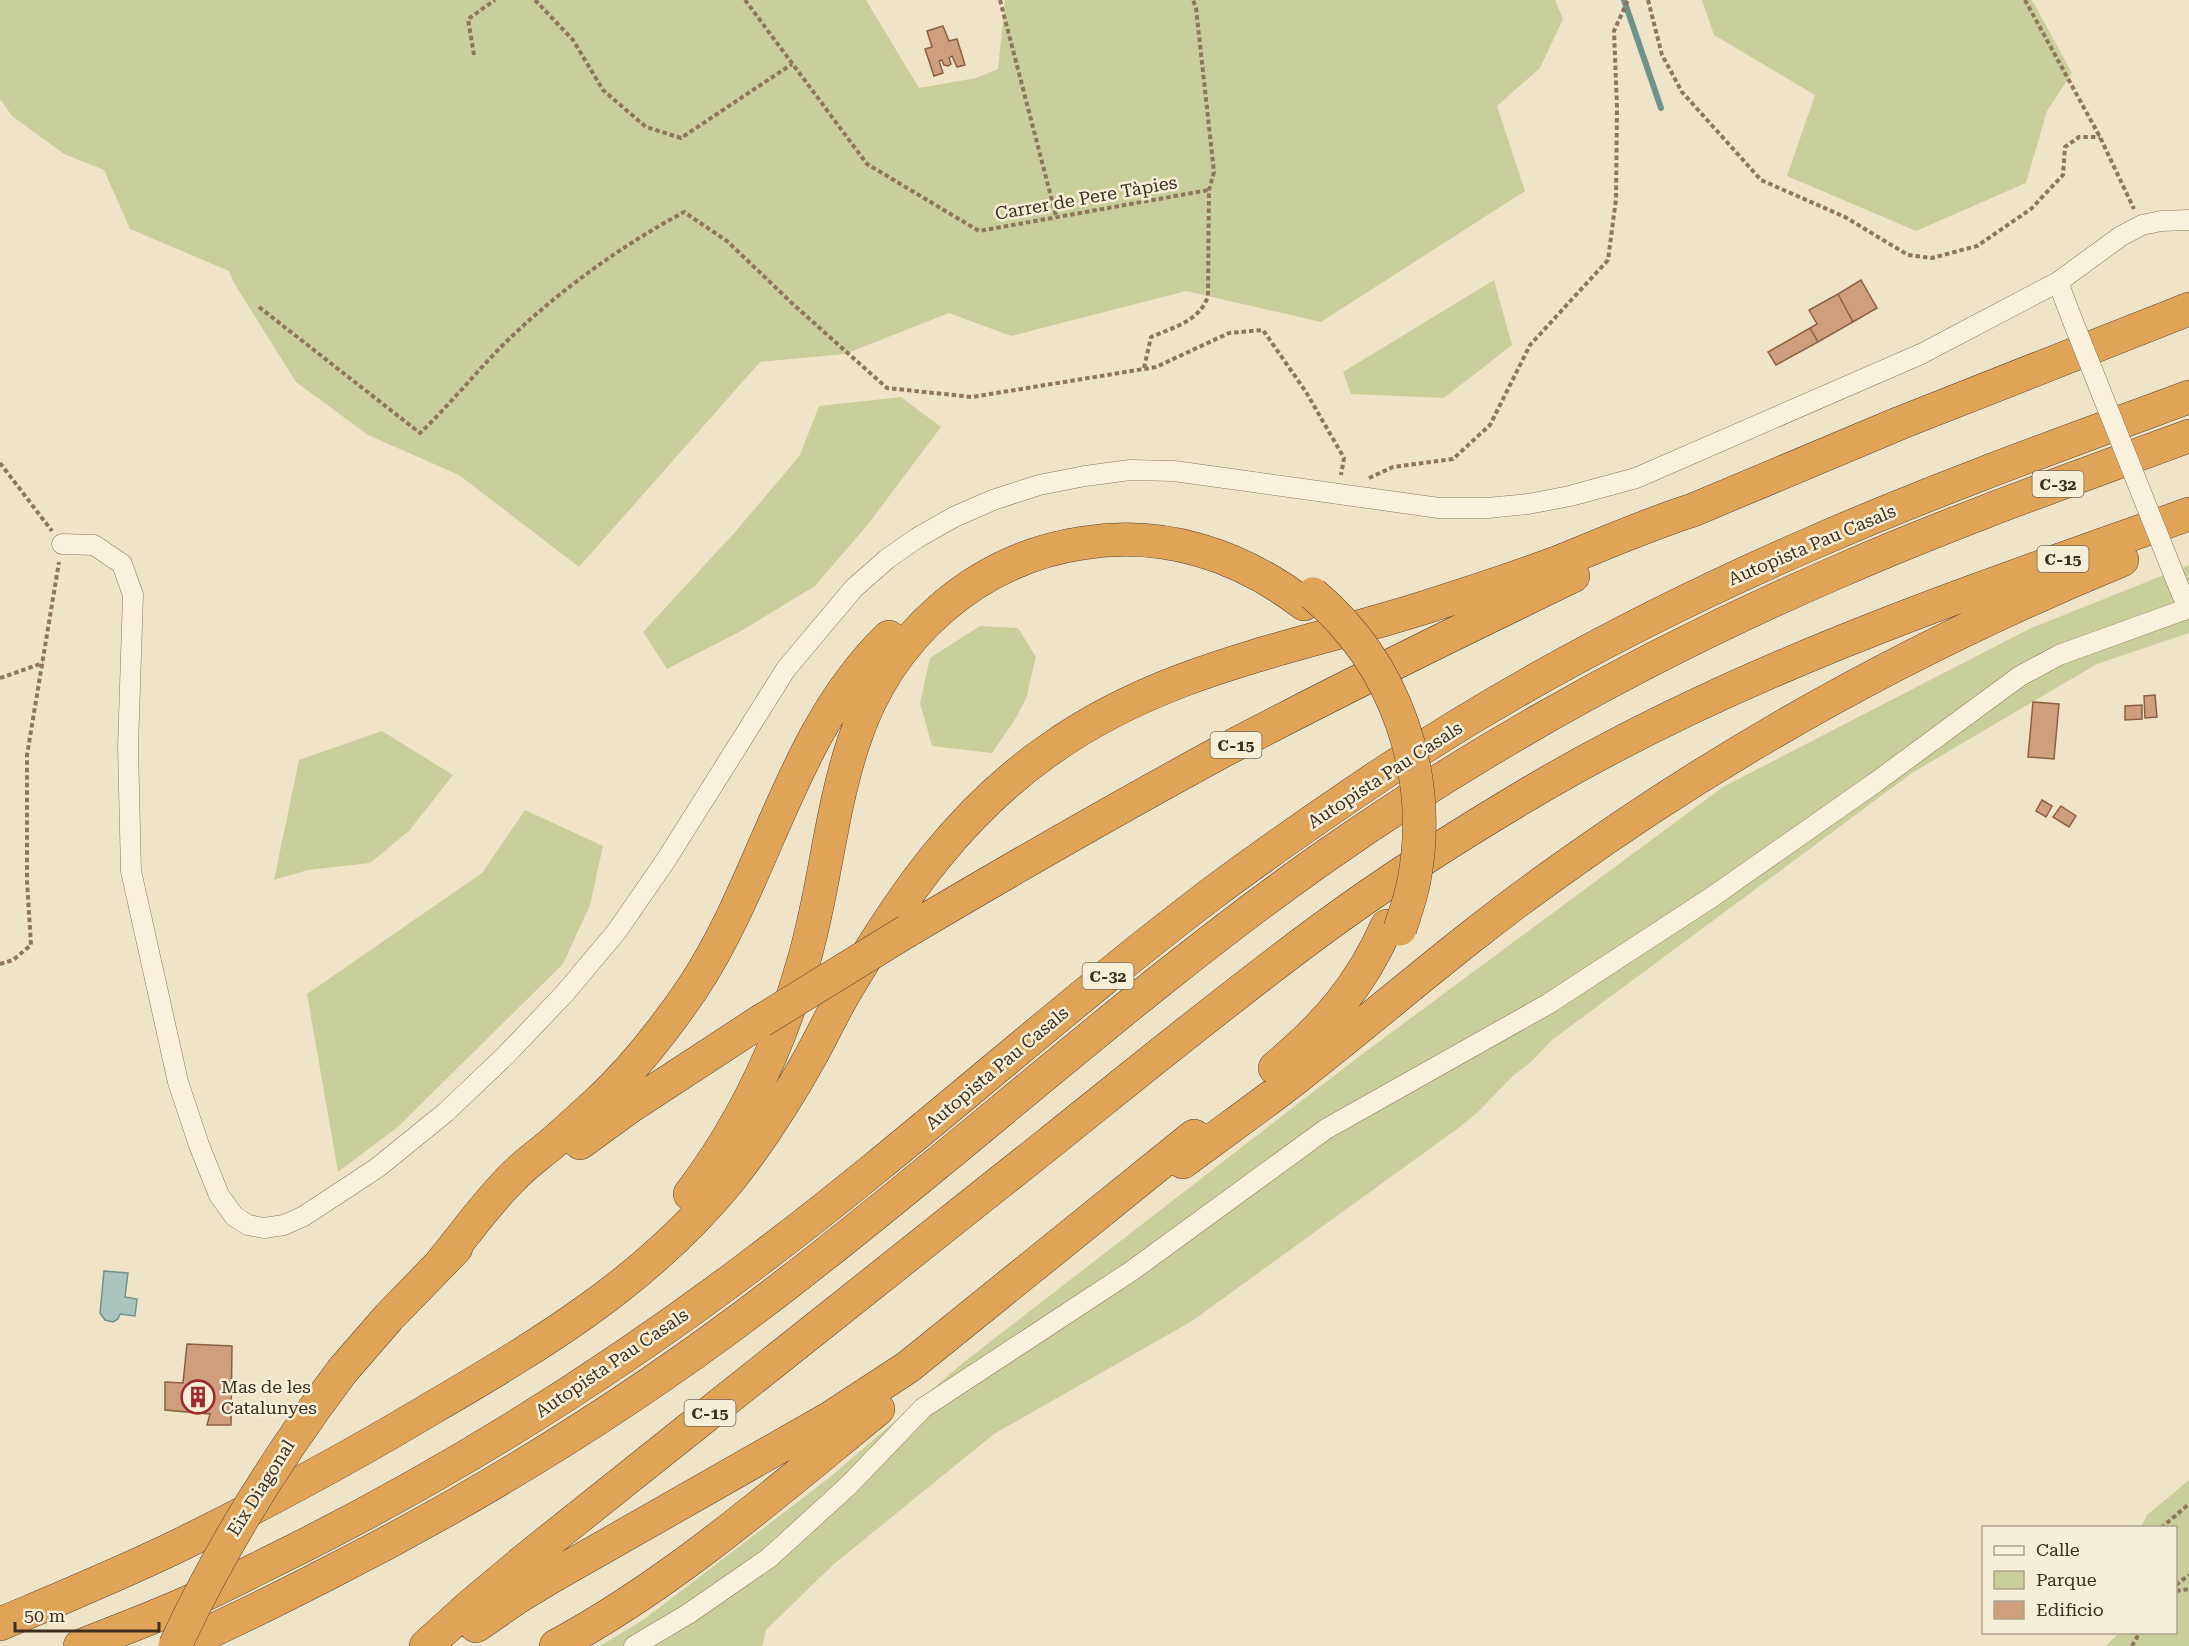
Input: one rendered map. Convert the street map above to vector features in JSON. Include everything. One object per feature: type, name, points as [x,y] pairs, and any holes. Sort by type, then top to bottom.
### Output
[{"type":"highway","name":"C-15","points":[[441,1263],[489,1217],[574,1147],[631,1106],[761,1021],[907,931],[1220,753],[1412,654],[1575,575],[1606,556],[1668,529],[1693,510],[1900,423],[2189,309]]},
{"type":"highway","points":[[1575,575],[1610,564],[1857,458],[2189,327]]},
{"type":"highway","name":"Autopista Pau Casals","points":[[80,1646],[185,1604],[343,1526],[505,1434],[597,1376],[678,1319],[825,1208],[1211,895],[1386,771],[1456,728],[1544,676],[1631,629],[1719,585],[1807,545],[1988,471],[2189,397]]},
{"type":"highway","name":"Autopista Pau Casals","points":[[176,1646],[282,1597],[426,1522],[541,1455],[622,1403],[791,1281],[1242,918],[1389,813],[1487,752],[1589,693],[1746,612],[1928,533],[2189,436]]},
{"type":"highway","points":[[1937,604],[2131,518],[2189,498]]},
{"type":"highway","points":[[0,1624],[187,1542],[285,1492],[536,1347],[611,1295],[643,1268],[727,1182],[782,1105],[849,986],[900,904],[948,840],[1006,782],[1080,728],[1162,687],[1249,657],[1458,597],[1693,510]]},
{"type":"highway","name":"C-15","points":[[426,1646],[535,1552],[1091,1109],[1310,938],[1376,890],[1440,848],[1551,781],[1680,712],[1745,681],[1937,604],[2189,514]]},
{"type":"highway","points":[[441,1263],[514,1175],[598,1102],[644,1053],[668,1023],[713,953],[804,761],[839,699],[864,664],[883,643],[925,603],[950,584],[985,562],[1035,540],[1101,527],[1133,526],[1169,530],[1203,537],[1267,563],[1308,599],[1359,663],[1383,709],[1398,752],[1405,797],[1406,842],[1387,959],[1366,993],[1343,1021],[1297,1067],[700,1554],[639,1596],[556,1646]]},
{"type":"highway","points":[[1183,1162],[1295,1079],[1437,963],[1552,875],[1748,746],[1831,698],[1995,615],[2189,533]]},
{"type":"highway","points":[[361,1450],[437,1395],[540,1331],[599,1286],[632,1257],[673,1214],[722,1150],[741,1118],[773,1053],[804,960],[817,908],[837,803],[854,740],[875,689],[890,665],[910,638],[934,613],[957,594],[1010,564],[1039,553],[1101,540],[1132,539],[1178,544],[1229,560],[1308,599]]},
{"type":"highway","points":[[451,1646],[518,1597],[830,1418],[908,1367],[1174,1153],[1314,1033],[1355,986],[1393,927]]},
{"type":"highway","name":"Eix Diagonal","points":[[176,1646],[220,1555],[250,1503],[295,1434],[343,1370],[388,1317],[441,1263]]},
{"type":"street","points":[[62,544],[94,545],[122,564],[133,595],[128,747],[131,871],[178,1082],[219,1195],[234,1216],[248,1226],[264,1228],[284,1225],[304,1216],[377,1168],[454,1104],[550,1009],[617,931],[666,860],[786,669],[854,588],[886,559],[917,538],[954,518],[993,500],[1039,485],[1130,470],[1174,471],[1439,508],[1487,508],[1528,504],[1570,496],[1636,478],[1921,354],[2058,282],[2121,236],[2142,225],[2162,221],[2189,220]]},
{"type":"street","points":[[634,1646],[688,1614],[769,1558],[849,1485],[922,1408],[1130,1272],[1326,1129],[1548,1004],[1702,904],[1876,782],[2020,676],[2059,655],[2188,609],[2058,282]]},
{"type":"path","points":[[474,55],[468,19],[495,0]]},
{"type":"path","points":[[535,0],[573,40],[603,90],[646,127],[681,138],[792,64]]},
{"type":"path","name":"Carrer de Pere Tàpies","points":[[745,0],[867,164],[979,231],[1209,190]]},
{"type":"path","points":[[1000,0],[1056,216]]},
{"type":"path","points":[[1144,369],[1151,337],[1190,320],[1204,308],[1208,296],[1209,190],[1214,172],[1196,8],[1193,0]]},
{"type":"path","points":[[1338,493],[1393,467],[1453,459],[1490,426],[1530,345],[1608,261],[1616,199],[1617,107],[1614,32],[1628,0]]},
{"type":"path","points":[[1648,0],[1662,55],[1682,92],[1761,180],[1845,217],[1908,255],[1932,258],[1977,246],[2031,209],[2063,175],[2065,147],[2079,136],[2100,137]]},
{"type":"path","points":[[2025,0],[2100,137],[2142,225]]},
{"type":"path","points":[[259,307],[420,433],[509,339],[566,289],[652,229],[684,212],[727,241],[795,306],[887,388],[972,397],[1156,367],[1229,333],[1263,330],[1306,392],[1344,458],[1338,493]]},
{"type":"path","points":[[0,463],[62,544],[27,755],[27,881],[31,945],[13,960],[0,964]]},
{"type":"path","points":[[0,678],[43,663]]},
{"type":"path","points":[[2162,1526],[2189,1504]]},
{"type":"green space","points":[[0,0],[866,0],[919,88],[976,78],[998,69],[1005,0],[1555,0],[1563,19],[1540,68],[1497,106],[1525,191],[1321,322],[1186,291],[1011,336],[949,313],[845,354],[760,362],[579,567],[459,475],[368,435],[296,382],[234,283],[229,271],[130,229],[104,170],[64,154],[12,116],[0,99]]},
{"type":"green space","points":[[1702,0],[2032,0],[2072,73],[2047,111],[2026,183],[1916,231],[1787,176],[1815,95],[1714,35]]},
{"type":"green space","points":[[1494,280],[1512,345],[1444,398],[1351,394],[1343,372]]},
{"type":"green space","points":[[901,397],[941,427],[869,523],[815,586],[741,631],[667,669],[643,632],[736,531],[800,455],[819,406]]},
{"type":"green space","points":[[2189,565],[2189,633],[2097,664],[1912,773],[1552,1040],[1477,1113],[1457,1129],[1192,1321],[994,1434],[834,1564],[766,1630],[762,1646],[600,1646],[643,1620],[829,1478],[964,1362],[1361,1055],[1723,787],[2029,629]]},
{"type":"green space","points":[[980,626],[1018,628],[1036,657],[1026,699],[992,753],[932,746],[920,703],[930,658]]},
{"type":"green space","points":[[382,731],[453,775],[409,831],[370,863],[308,870],[274,880],[299,760]]},
{"type":"green space","points":[[525,810],[603,846],[590,905],[563,964],[399,1126],[338,1172],[307,994],[482,873]]},
{"type":"green space","points":[[2189,1480],[2189,1646],[2106,1646],[2118,1634],[2177,1634],[2177,1526],[2142,1526],[2147,1515]]},
{"type":"water","points":[[104,1271],[128,1273],[125,1297],[137,1299],[135,1316],[120,1314],[113,1322],[105,1320],[100,1313]]},
{"type":"building","points":[[943,26],[949,41],[957,39],[965,65],[957,67],[952,56],[949,58],[951,64],[948,66],[944,65],[942,60],[939,61],[943,73],[934,76],[925,49],[932,47],[927,31]]},
{"type":"building","points":[[1861,280],[1877,308],[1853,322],[1838,294]]},
{"type":"building","points":[[1838,294],[1853,322],[1818,342],[1810,328],[1817,324],[1809,310]]},
{"type":"building","points":[[1810,328],[1818,342],[1776,365],[1768,352]]},
{"type":"building","points":[[2155,695],[2157,717],[2145,718],[2144,696]]},
{"type":"building","points":[[2033,702],[2059,704],[2054,759],[2028,757]]},
{"type":"building","points":[[2142,705],[2142,719],[2125,720],[2125,706]]},
{"type":"building","points":[[2042,800],[2052,806],[2046,817],[2036,811]]},
{"type":"building","points":[[2061,806],[2076,816],[2069,827],[2053,817]]},
{"type":"building","name":"Mas de les Catalunyes","points":[[187,1344],[232,1346],[231,1425],[207,1425],[210,1414],[165,1410],[165,1382],[183,1383]]},
{"type":"waterway","points":[[1624,0],[1661,108]]},
{"type":"place","name":"Mas de les Catalunyes","points":[[198,1397]]}]
